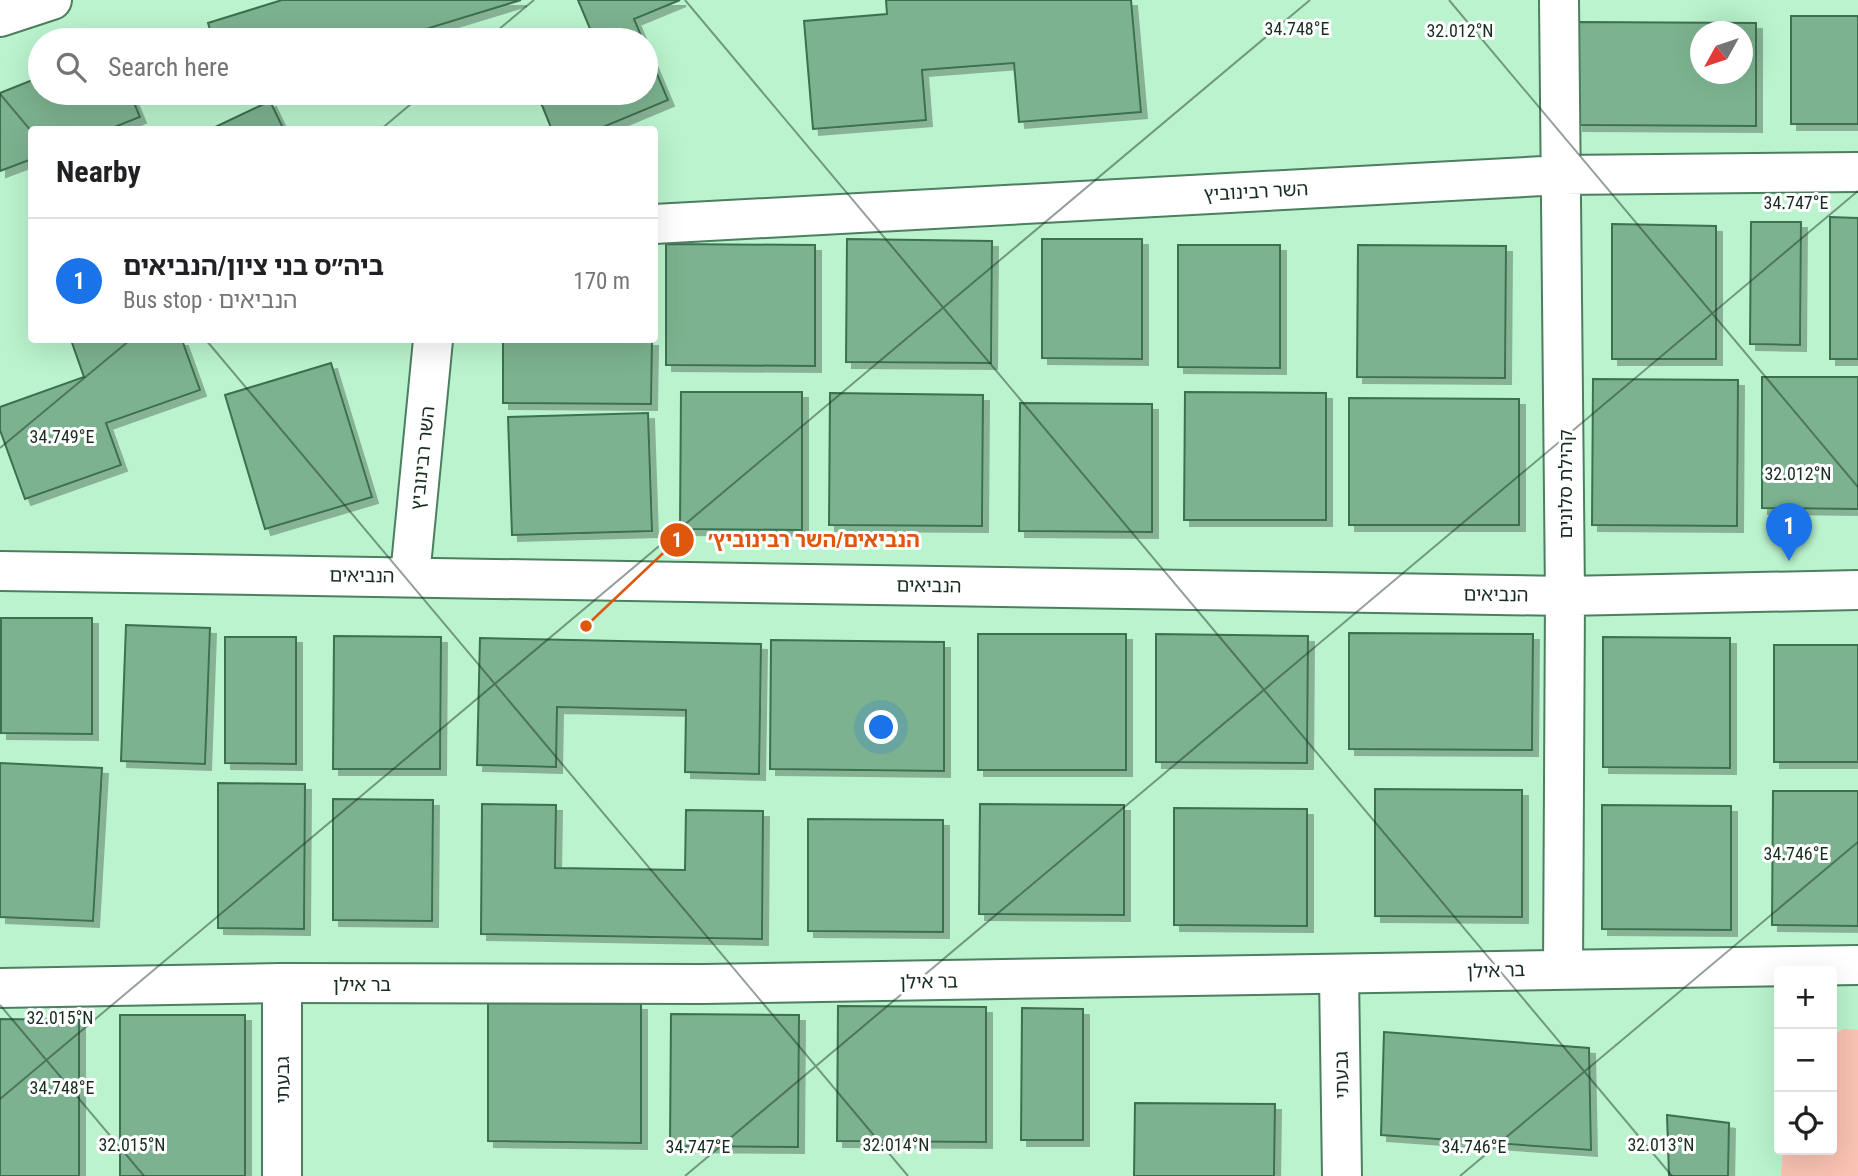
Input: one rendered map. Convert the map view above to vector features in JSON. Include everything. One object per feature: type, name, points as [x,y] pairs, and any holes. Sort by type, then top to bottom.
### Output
[{"type":"street","points":[[0,17],[52,0]]},
{"type":"street","name":"קהילת סלונים","points":[[1559,0],[1565,596],[1563,968]]},
{"type":"street","name":"השר רבינוביץ","points":[[658,224],[1562,175],[1858,172]]},
{"type":"street","name":"השר רבינוביץ","points":[[410,576],[433,343]]},
{"type":"street","name":"הנביאים","points":[[0,570],[1565,596],[1858,590]]},
{"type":"street","name":"בר אילן","points":[[0,988],[282,984],[703,984],[1858,965]]},
{"type":"street","name":"גבעתי","points":[[1339,975],[1342,1176]]},
{"type":"street","name":"גבעתי","points":[[282,984],[282,1176]]},
{"type":"shaded area","points":[[1843,1029],[1858,1030],[1858,1176],[1781,1176],[1783,1155],[1837,1155],[1837,1033]]},
{"type":"building","points":[[282,0],[521,0],[429,28],[209,28],[208,23]]},
{"type":"building","points":[[578,0],[680,0],[634,19],[638,28],[590,28]]},
{"type":"building","points":[[886,0],[1131,0],[1141,112],[1019,122],[1014,63],[922,70],[926,120],[813,129],[804,21],[887,14]]},
{"type":"building","points":[[1791,16],[1858,16],[1858,124],[1791,124]]},
{"type":"building","points":[[1578,22],[1690,23],[1690,84],[1753,84],[1753,23],[1756,23],[1756,126],[1577,125]]},
{"type":"building","points":[[658,76],[668,100],[658,104]]},
{"type":"building","points":[[28,82],[28,105],[135,105],[140,117],[117,126],[28,126],[28,160],[0,171],[0,93]]},
{"type":"building","points":[[262,105],[272,105],[282,126],[217,126]]},
{"type":"building","points":[[542,105],[656,105],[606,126],[550,126]]},
{"type":"building","points":[[1830,217],[1858,218],[1858,359],[1830,359]]},
{"type":"building","points":[[1751,222],[1801,222],[1800,345],[1750,344]]},
{"type":"building","points":[[1612,224],[1716,226],[1716,359],[1612,359]]},
{"type":"building","points":[[847,239],[992,241],[991,363],[846,362]]},
{"type":"building","points":[[1042,239],[1142,239],[1142,359],[1042,358]]},
{"type":"building","points":[[666,244],[815,245],[815,366],[666,365]]},
{"type":"building","points":[[1178,245],[1280,245],[1280,368],[1178,367]]},
{"type":"building","points":[[1358,245],[1506,246],[1505,378],[1357,377]]},
{"type":"building","points":[[72,343],[183,343],[200,390],[106,423],[121,465],[25,499],[0,430],[0,407],[84,377]]},
{"type":"building","points":[[503,343],[652,343],[651,404],[503,403]]},
{"type":"building","points":[[331,363],[372,497],[265,529],[225,395]]},
{"type":"building","points":[[1762,377],[1858,377],[1858,509],[1762,508]]},
{"type":"building","points":[[1593,379],[1738,380],[1737,526],[1592,525]]},
{"type":"building","points":[[681,392],[802,392],[802,530],[680,529]]},
{"type":"building","points":[[1185,392],[1326,393],[1326,520],[1184,520]]},
{"type":"building","points":[[830,393],[983,395],[982,526],[829,525]]},
{"type":"building","points":[[1349,398],[1519,399],[1519,525],[1349,525]]},
{"type":"building","points":[[1020,403],[1152,404],[1152,532],[1019,531]]},
{"type":"building","points":[[648,413],[652,531],[512,535],[508,417]]},
{"type":"building","points":[[1,618],[92,618],[92,734],[1,733]]},
{"type":"building","points":[[126,625],[210,628],[205,764],[121,761]]},
{"type":"building","points":[[1349,633],[1533,634],[1532,750],[1349,749]]},
{"type":"building","points":[[978,634],[1126,634],[1126,770],[978,770]]},
{"type":"building","points":[[1156,634],[1308,636],[1307,763],[1156,762]]},
{"type":"building","points":[[334,636],[441,637],[440,769],[333,769]]},
{"type":"building","points":[[225,637],[296,637],[296,764],[225,763]]},
{"type":"building","points":[[1603,637],[1730,638],[1730,768],[1603,767]]},
{"type":"building","points":[[480,638],[761,644],[759,774],[685,772],[686,710],[557,707],[556,767],[477,765]]},
{"type":"building","points":[[771,640],[944,642],[944,771],[770,769]]},
{"type":"building","points":[[1774,645],[1858,645],[1858,762],[1774,762]]},
{"type":"building","points":[[0,763],[102,768],[93,921],[0,917]]},
{"type":"building","points":[[218,783],[305,784],[304,929],[218,928]]},
{"type":"building","points":[[1375,789],[1522,790],[1522,917],[1375,916]]},
{"type":"building","points":[[1773,791],[1858,791],[1858,926],[1772,925]]},
{"type":"building","points":[[333,799],[433,800],[432,921],[333,920]]},
{"type":"building","points":[[482,804],[556,805],[555,868],[685,870],[686,810],[763,811],[762,939],[481,934]]},
{"type":"building","points":[[980,804],[1124,805],[1124,915],[979,914]]},
{"type":"building","points":[[1602,805],[1731,806],[1731,930],[1602,929]]},
{"type":"building","points":[[1174,808],[1307,809],[1307,926],[1174,925]]},
{"type":"building","points":[[808,819],[943,820],[943,932],[808,931]]},
{"type":"building","points":[[488,1003],[641,1004],[641,1143],[488,1141]]},
{"type":"building","points":[[838,1006],[986,1007],[986,1142],[837,1141]]},
{"type":"building","points":[[1022,1008],[1083,1009],[1083,1140],[1021,1140]]},
{"type":"building","points":[[671,1014],[799,1015],[798,1147],[670,1146]]},
{"type":"building","points":[[120,1015],[245,1015],[245,1176],[120,1176]]},
{"type":"building","points":[[0,1019],[79,1020],[79,1176],[0,1176]]},
{"type":"building","points":[[1384,1032],[1589,1048],[1591,1150],[1381,1135]]},
{"type":"building","points":[[1135,1103],[1275,1104],[1274,1176],[1134,1176]]},
{"type":"building","points":[[1667,1115],[1729,1123],[1728,1176],[1669,1176]]},
{"type":"place","name":"ביה״ס בני ציון/הנביאים","points":[[1789,561]]},
{"type":"place","name":"הנביאים/השר רבינוביץ׳","points":[[586,626]]}]
